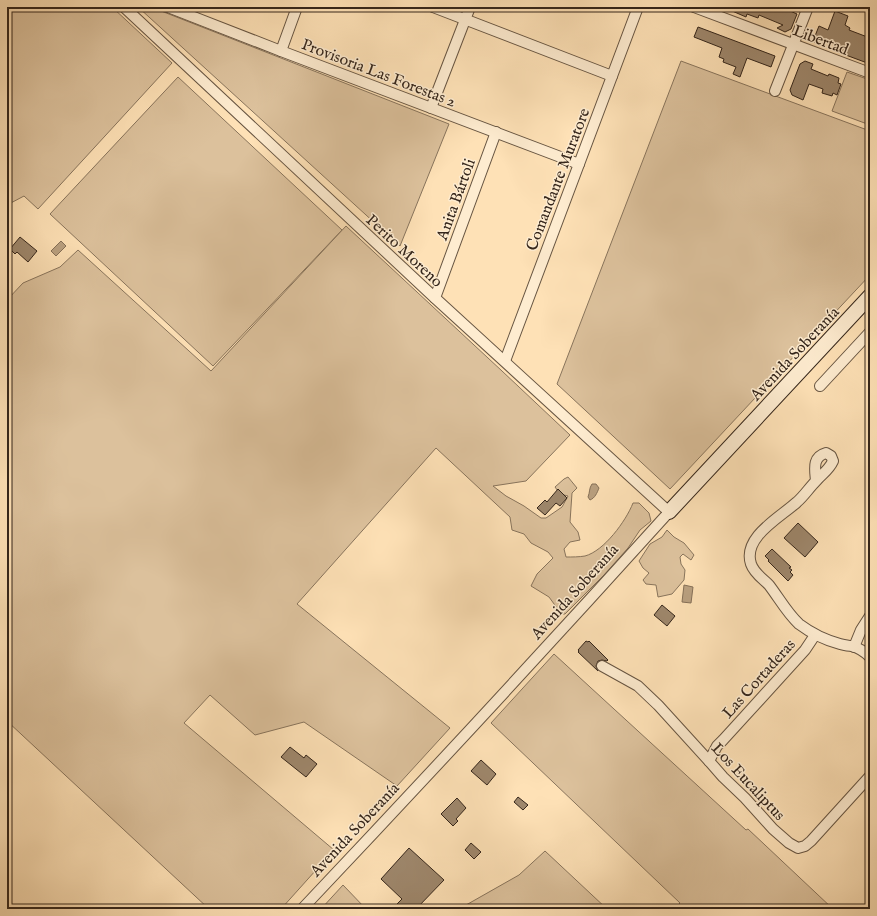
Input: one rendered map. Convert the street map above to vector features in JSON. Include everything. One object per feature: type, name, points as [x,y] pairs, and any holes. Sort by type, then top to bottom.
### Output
[{"type":"street","name":"Perito Moreno","points":[[124,7],[435,298],[669,512]]},
{"type":"street","name":"Provisoria Las Forestas 2","points":[[168,7],[579,164]]},
{"type":"street","points":[[281,51],[297,7]]},
{"type":"street","points":[[433,7],[612,76]]},
{"type":"street","points":[[431,108],[470,7]]},
{"type":"street","name":"Comandante Muratore","points":[[505,361],[638,7]]},
{"type":"street","name":"Libertad","points":[[694,7],[870,74]]},
{"type":"street","points":[[775,91],[808,7]]},
{"type":"street","name":"Anita Bártoli","points":[[435,298],[496,132]]},
{"type":"street","name":"Avenida Soberanía","points":[[302,909],[503,694],[669,512],[870,296]]},
{"type":"street","points":[[820,386],[870,332]]},
{"type":"street","points":[[816,481],[797,502],[770,523],[760,533],[753,544],[750,554],[750,563],[752,568],[768,585],[798,623],[815,635],[840,644],[854,647],[863,651],[870,657]]},
{"type":"street","points":[[854,647],[861,630],[870,616]]},
{"type":"street","name":"Las Cortaderas","points":[[709,761],[717,746],[805,650],[815,635]]},
{"type":"street","name":"Los Eucaliptus","points":[[602,666],[638,686],[658,705],[722,777],[745,798],[773,829],[788,843],[798,848],[811,841],[870,776]]},
{"type":"shaded area","points":[[7,7],[112,7],[172,63],[38,209],[24,196],[7,205]]},
{"type":"shaded area","points":[[138,7],[151,7],[449,124],[400,246]]},
{"type":"shaded area","points":[[681,61],[870,131],[870,275],[670,489],[557,384]]},
{"type":"shaded area","points":[[847,72],[870,80],[870,125],[832,111]]},
{"type":"shaded area","points":[[178,77],[342,230],[213,366],[50,214]]},
{"type":"shaded area","points":[[346,226],[570,435],[526,481],[493,486],[541,518],[546,518],[562,507],[568,496],[560,494],[555,487],[568,477],[577,488],[572,493],[570,522],[578,532],[580,540],[570,542],[564,549],[566,557],[585,556],[600,548],[620,526],[633,503],[639,503],[649,513],[651,521],[640,530],[628,548],[604,575],[565,614],[563,614],[549,597],[531,586],[537,574],[553,558],[548,552],[531,543],[524,534],[512,530],[510,517],[436,448],[297,604],[450,728],[397,786],[304,722],[255,735],[210,695],[184,723],[334,850],[281,909],[209,909],[7,721],[7,300],[23,283],[60,267],[78,250],[211,371]]},
{"type":"shaded area","points":[[61,241],[66,246],[56,256],[51,251]]},
{"type":"shaded area","points":[[592,484],[596,484],[599,488],[595,497],[590,500],[588,497]]},
{"type":"shaded area","points":[[667,530],[674,537],[684,543],[694,555],[691,560],[683,554],[680,557],[681,564],[685,570],[684,580],[672,594],[658,597],[656,585],[646,584],[643,580],[649,573],[643,568],[639,561],[650,544],[662,537]]},
{"type":"shaded area","points":[[684,585],[693,587],[691,603],[682,602]]},
{"type":"shaded area","points":[[554,654],[746,830],[748,829],[833,909],[674,909],[680,903],[491,723]]},
{"type":"shaded area","points":[[545,851],[607,909],[459,909],[519,875]]},
{"type":"shaded area","points":[[343,885],[366,909],[321,909]]},
{"type":"building","points":[[723,7],[781,7],[797,14],[791,29],[785,32],[777,28],[783,25],[759,15],[758,18],[747,14],[746,17]]},
{"type":"building","points":[[835,11],[848,16],[845,25],[850,28],[849,30],[870,38],[870,64],[835,51],[837,46],[824,41],[822,46],[814,42],[819,26],[828,30]]},
{"type":"building","points":[[698,27],[775,56],[771,67],[747,58],[740,77],[733,74],[736,67],[723,62],[724,59],[719,57],[722,48],[694,37]]},
{"type":"building","points":[[805,61],[813,64],[811,69],[828,76],[829,74],[839,78],[838,83],[841,84],[837,95],[833,93],[832,96],[822,93],[823,89],[809,84],[803,100],[792,95],[790,90],[800,64]]},
{"type":"building","points":[[20,237],[37,251],[28,262],[17,252],[15,254],[10,249]]},
{"type":"building","points":[[558,489],[567,498],[560,506],[556,503],[545,515],[537,508],[545,500],[547,502]]},
{"type":"building","points":[[798,523],[818,542],[805,557],[784,538]]},
{"type":"building","points":[[772,549],[791,567],[789,568],[792,570],[790,572],[793,575],[788,581],[765,556]]},
{"type":"building","points":[[662,605],[675,616],[667,626],[654,615]]},
{"type":"building","points":[[586,641],[589,641],[608,660],[598,661],[596,666],[598,671],[578,652]]},
{"type":"building","points":[[290,747],[304,758],[306,755],[317,764],[306,777],[281,757]]},
{"type":"building","points":[[481,760],[496,774],[487,785],[471,771]]},
{"type":"building","points":[[518,797],[528,805],[523,810],[514,802]]},
{"type":"building","points":[[457,798],[466,808],[456,819],[458,821],[453,826],[441,814]]},
{"type":"building","points":[[471,843],[481,852],[474,859],[465,850]]},
{"type":"building","points":[[409,848],[444,880],[416,909],[392,909],[402,899],[381,879]]}]
